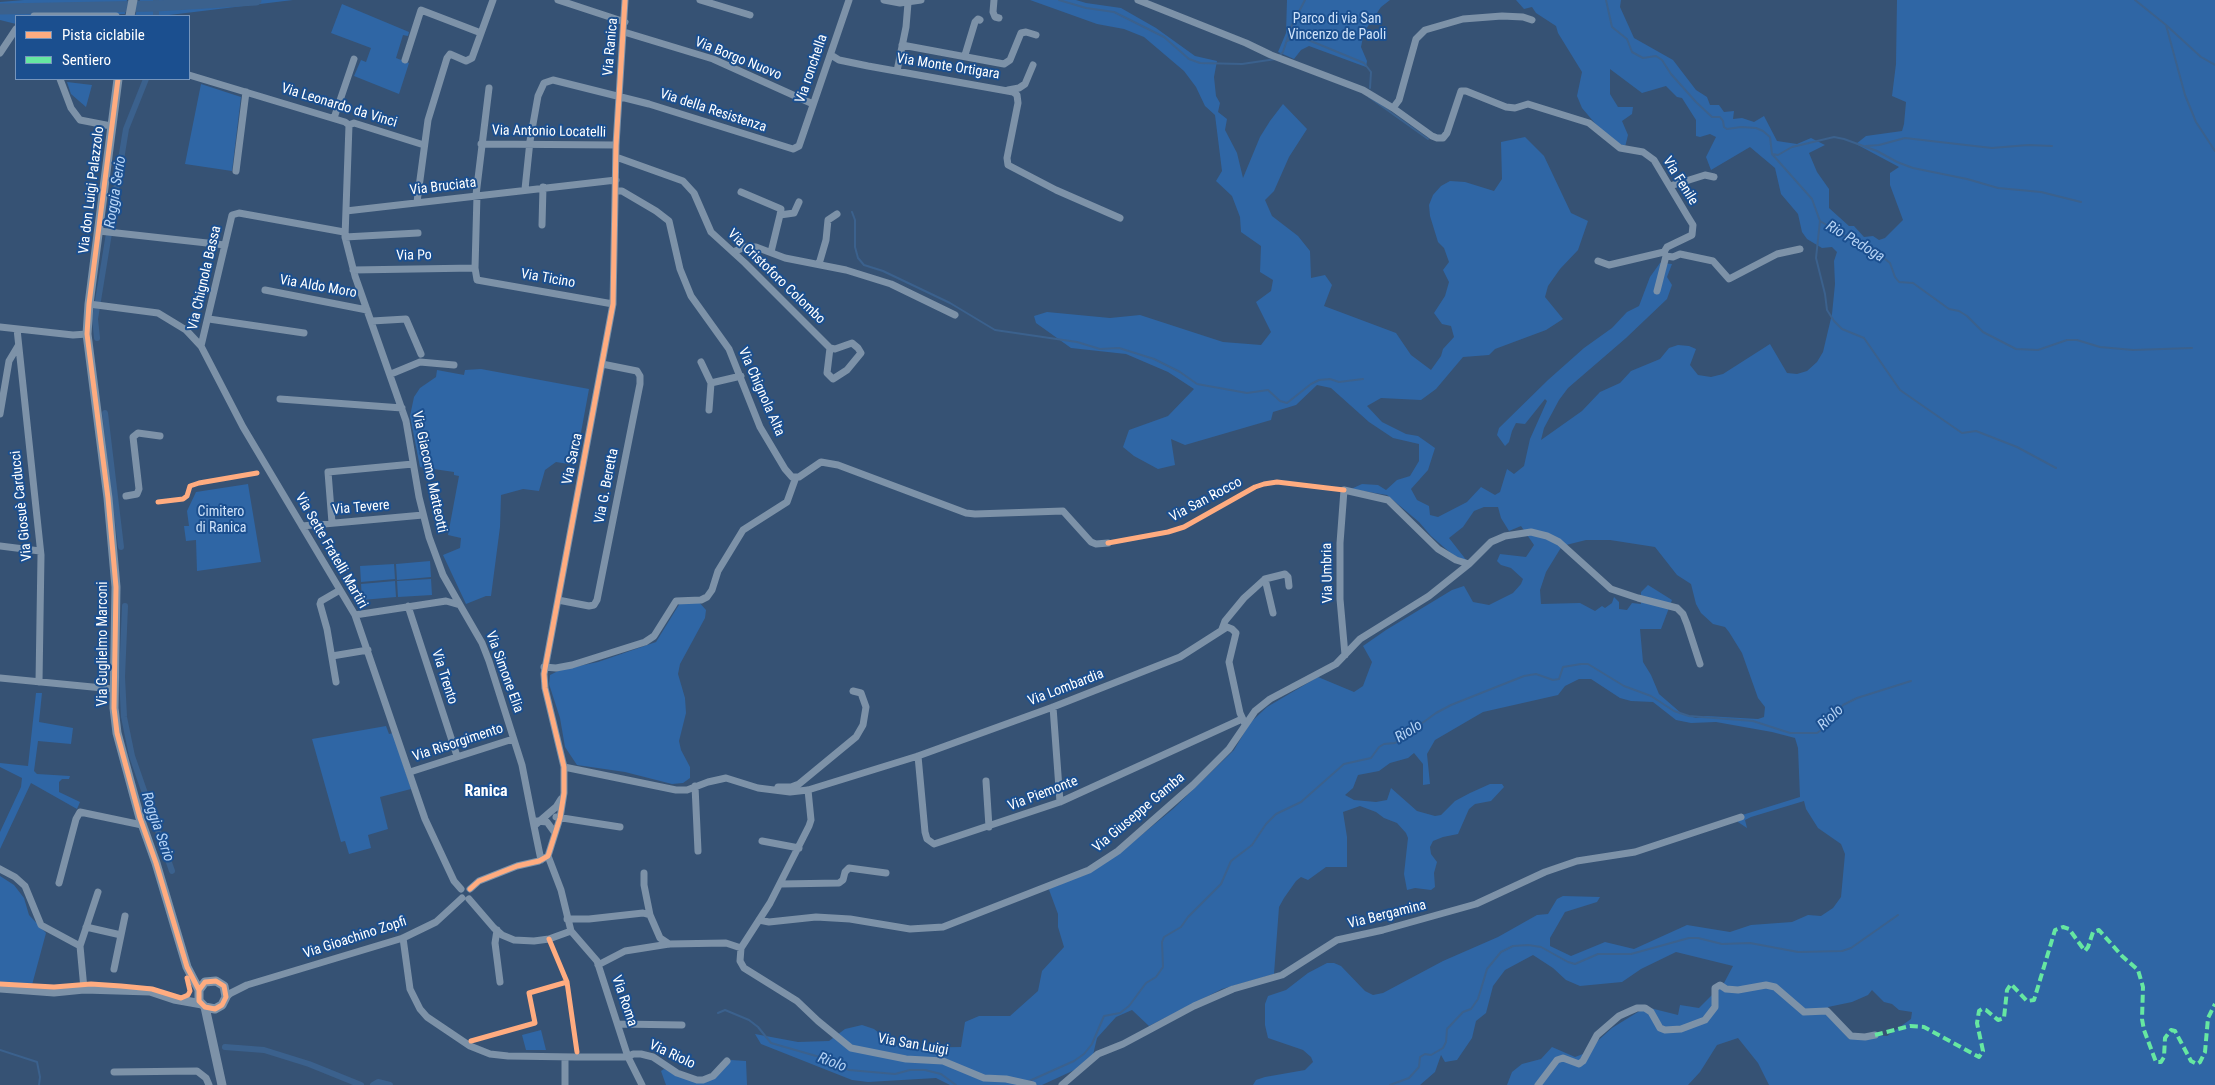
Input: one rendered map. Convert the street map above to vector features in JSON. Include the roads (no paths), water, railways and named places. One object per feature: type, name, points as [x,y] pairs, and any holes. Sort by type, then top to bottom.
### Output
[{"type":"street","points":[[130,14],[133,0]]},
{"type":"street","points":[[417,202],[428,120],[447,58],[450,54],[470,61],[493,0]]},
{"type":"street","points":[[558,0],[625,22]]},
{"type":"street","name":"Via Ranica","points":[[618,95],[626,0]]},
{"type":"street","points":[[700,0],[725,4],[750,15]]},
{"type":"street","name":"Via ronchella","points":[[799,146],[849,0]]},
{"type":"street","points":[[884,0],[908,3],[921,0]]},
{"type":"street","points":[[994,0],[993,12],[995,17],[999,18]]},
{"type":"street","points":[[1138,0],[1246,43],[1273,56],[1363,90],[1393,108],[1399,100],[1416,39],[1425,30],[1463,19],[1482,17],[1522,17],[1532,20]]},
{"type":"street","points":[[897,71],[908,3]]},
{"type":"street","points":[[405,60],[421,10],[481,33]]},
{"type":"street","points":[[965,55],[975,22],[978,19],[980,20]]},
{"type":"street","points":[[0,53],[15,30]]},
{"type":"street","name":"Via Borgo Nuovo","points":[[624,32],[713,59],[813,104]]},
{"type":"street","points":[[902,44],[1006,64],[1010,60],[1020,33],[1026,32],[1036,35]]},
{"type":"street","name":"Via Monte Ortigara","points":[[831,55],[839,60],[1006,90],[1017,96],[1018,104],[1007,158],[1008,165],[1056,190],[1120,218]]},
{"type":"street","points":[[334,118],[354,59]]},
{"type":"street","points":[[1006,90],[1019,88],[1025,84],[1033,64]]},
{"type":"street","name":"Via Leonardo da Vinci","points":[[190,74],[334,118],[349,125],[354,123],[424,145]]},
{"type":"street","points":[[60,80],[71,108],[80,120],[111,126]]},
{"type":"street","name":"Via don Luigi Palazzolo","points":[[96,305],[99,231],[118,80]]},
{"type":"street","name":"Via della Resistenza","points":[[530,144],[538,96],[544,83],[553,80],[618,95],[713,122],[793,149],[799,146]]},
{"type":"street","points":[[476,268],[476,195],[488,88]]},
{"type":"street","name":"Via Fenile","points":[[1393,108],[1432,136],[1443,138],[1461,91],[1473,93],[1506,107],[1515,108],[1528,104],[1588,123],[1620,148],[1643,152],[1654,160],[1693,225],[1692,235],[1673,243],[1667,248],[1665,254]]},
{"type":"street","points":[[236,171],[246,92]]},
{"type":"street","name":"Via Sarca","points":[[548,856],[560,818],[564,793],[564,767],[545,688],[544,667],[593,420],[613,304],[618,95]]},
{"type":"street","points":[[349,125],[344,235],[418,233]]},
{"type":"street","name":"Via Antonio Locatelli","points":[[481,144],[616,145]]},
{"type":"street","points":[[525,189],[530,144]]},
{"type":"street","name":"Via Cristoforo Colombo","points":[[616,157],[683,181],[694,193],[711,232],[830,348]]},
{"type":"street","points":[[1670,186],[1705,175],[1714,176]]},
{"type":"street","name":"Via Bruciata","points":[[346,211],[616,180]]},
{"type":"street","points":[[542,225],[543,187]]},
{"type":"street","name":"Via Chignola Alta","points":[[616,190],[656,210],[669,221],[680,269],[690,296],[729,349],[760,427],[785,469],[792,477],[796,477]]},
{"type":"street","points":[[741,192],[781,209],[771,252]]},
{"type":"street","points":[[780,215],[794,212],[799,202]]},
{"type":"street","name":"Via Chignola Bassa","points":[[201,346],[209,319],[232,215],[239,213],[344,235]]},
{"type":"street","points":[[819,264],[826,240],[828,220],[837,214]]},
{"type":"street","points":[[99,231],[225,246]]},
{"type":"street","name":"Via Giacomo Matteotti","points":[[344,235],[353,270],[391,374],[409,432],[423,515],[450,596],[446,602]]},
{"type":"street","points":[[733,252],[745,247],[756,247],[785,258],[819,264],[891,284],[955,315]]},
{"type":"street","points":[[1598,261],[1609,265],[1665,254],[1673,257],[1680,254],[1713,261],[1729,279],[1777,254],[1800,249]]},
{"type":"street","points":[[1657,291],[1665,254]]},
{"type":"street","name":"Via Ticino","points":[[476,268],[477,280],[613,304]]},
{"type":"street","name":"Via Po","points":[[353,270],[476,268]]},
{"type":"street","name":"Via Aldo Moro","points":[[264,290],[367,310]]},
{"type":"street","name":"Via Guglielmo Marconi","points":[[96,305],[87,334],[111,497],[116,587],[113,689],[117,733],[142,825],[212,1036],[222,1085]]},
{"type":"street","name":"Via Sette Fratelli Martiri","points":[[96,305],[158,313],[186,330],[201,346],[244,427],[355,615],[425,819],[454,881],[461,889]]},
{"type":"street","points":[[209,319],[304,333]]},
{"type":"street","points":[[372,321],[406,319],[409,321],[421,354]]},
{"type":"street","points":[[0,327],[73,335],[87,334]]},
{"type":"street","name":"Via Giosuè Carducci","points":[[16,329],[40,550],[39,682]]},
{"type":"street","points":[[852,343],[862,354],[847,370],[833,379],[827,373],[830,348],[835,349],[852,343]]},
{"type":"street","points":[[0,414],[9,361],[18,346]]},
{"type":"street","points":[[391,374],[420,362],[454,365]]},
{"type":"street","points":[[701,362],[711,383],[709,410]]},
{"type":"street","name":"Via G. Beretta","points":[[558,600],[589,606],[594,605],[597,600],[640,384],[638,371],[602,364]]},
{"type":"street","points":[[711,383],[741,376]]},
{"type":"street","points":[[280,399],[402,408]]},
{"type":"street","points":[[126,496],[137,494],[139,489],[134,437],[138,433],[160,436]]},
{"type":"street","points":[[544,667],[556,668],[572,665],[645,642],[654,636],[676,601],[701,600],[707,597],[712,590],[718,571],[743,530],[787,502],[796,477],[822,462],[838,466],[966,513],[1063,511],[1091,542],[1096,544],[1108,543]]},
{"type":"street","points":[[332,522],[328,472],[413,464]]},
{"type":"street","name":"Via Umbria","points":[[1345,655],[1340,600],[1340,543],[1344,490],[1388,500],[1438,550],[1456,560],[1469,564]]},
{"type":"street","name":"Via Tevere","points":[[302,526],[423,515]]},
{"type":"street","points":[[1469,564],[1491,542],[1504,536],[1531,532],[1547,536],[1559,542],[1611,589],[1677,608],[1683,614],[1700,664]]},
{"type":"street","points":[[0,546],[40,550]]},
{"type":"street","name":"Via Giuseppe Gamba","points":[[759,920],[769,922],[816,917],[850,918],[910,929],[943,927],[1080,874],[1118,851],[1165,812],[1229,749],[1243,721],[1254,711],[1270,699],[1336,664],[1360,639],[1429,596],[1469,564]]},
{"type":"street","points":[[1222,629],[1225,621],[1244,598],[1265,579],[1285,574],[1288,577],[1289,586]]},
{"type":"street","name":"Via Giacomo Matteotti","points":[[443,575],[460,605]]},
{"type":"street","points":[[1265,579],[1273,613]]},
{"type":"street","points":[[336,682],[320,604],[321,601],[340,590]]},
{"type":"street","points":[[355,615],[446,602],[460,605]]},
{"type":"street","name":"Via Simone Elia","points":[[460,605],[482,643],[489,660],[522,765],[535,823],[540,860]]},
{"type":"street","name":"Via Trento","points":[[408,606],[457,756]]},
{"type":"street","points":[[1222,629],[1228,627],[1236,633],[1229,662],[1243,721]]},
{"type":"street","name":"Via Lombardia","points":[[758,788],[790,792],[808,790],[918,756],[1054,707],[1180,656],[1222,629]]},
{"type":"street","points":[[332,656],[368,650]]},
{"type":"street","points":[[0,678],[113,689]]},
{"type":"street","points":[[564,767],[676,790],[726,778],[758,788],[765,785],[791,787],[799,784],[856,737],[863,725],[866,707],[861,693],[853,691]]},
{"type":"street","points":[[1054,707],[1060,802]]},
{"type":"street","name":"Via Piemonte","points":[[918,756],[925,832],[930,843],[934,844],[1060,802],[1243,721]]},
{"type":"street","name":"Via Risorgimento","points":[[410,772],[513,739]]},
{"type":"street","points":[[986,781],[989,827]]},
{"type":"street","points":[[695,786],[698,851]]},
{"type":"street","points":[[598,965],[625,951],[669,944],[726,943],[741,948],[781,884],[811,820],[808,790]]},
{"type":"street","points":[[535,823],[556,807],[564,793]]},
{"type":"street","points":[[59,882],[76,819],[80,812],[142,825]]},
{"type":"street","points":[[549,814],[560,818],[620,827]]},
{"type":"street","name":"Via Bergamina","points":[[1062,1085],[1098,1054],[1123,1044],[1194,1006],[1233,989],[1282,975],[1337,940],[1383,930],[1476,904],[1545,872],[1577,861],[1635,852],[1741,817]]},
{"type":"street","points":[[535,823],[547,822],[555,833]]},
{"type":"street","points":[[762,841],[799,848]]},
{"type":"street","points":[[548,856],[561,890],[571,931],[549,939],[534,941],[514,940],[497,930],[460,894],[461,889],[465,887],[470,889],[479,881],[548,856]]},
{"type":"street","points":[[0,868],[25,886],[41,925],[80,946]]},
{"type":"street","points":[[781,884],[838,883],[843,880],[845,872],[849,868],[886,873]]},
{"type":"street","points":[[644,873],[644,885],[650,915],[660,938],[669,944]]},
{"type":"street","points":[[466,899],[472,895],[470,889]]},
{"type":"street","points":[[84,989],[80,946],[98,892]]},
{"type":"street","name":"Via Gioachino Zopfi","points":[[226,997],[247,985],[403,938],[436,922],[466,899]]},
{"type":"street","points":[[567,919],[589,919],[643,913],[650,915]]},
{"type":"street","points":[[114,969],[125,916]]},
{"type":"street","points":[[86,927],[121,935]]},
{"type":"street","points":[[497,930],[495,943],[500,982]]},
{"type":"street","name":"Via Roma","points":[[571,931],[579,937],[598,965],[619,1024],[628,1057],[642,1085]]},
{"type":"street","name":"Via Riolo","points":[[403,938],[410,989],[414,1000],[427,1017],[470,1046],[490,1054],[508,1056],[628,1057],[635,1053],[648,1055],[677,1074],[697,1080],[713,1076],[727,1061]]},
{"type":"street","points":[[654,946],[660,938]]},
{"type":"street","name":"Via San Luigi","points":[[741,948],[740,961],[744,968],[797,1001],[851,1048],[906,1059],[943,1061],[984,1078],[1032,1084]]},
{"type":"street","points":[[190,973],[205,982],[216,981],[224,986],[226,997],[224,1003],[218,1008],[213,1021],[212,1036]]},
{"type":"street","points":[[201,1000],[205,982]]},
{"type":"street","name":"Via Gioachino Zopfi","points":[[224,986],[247,985]]},
{"type":"street","points":[[1538,1085],[1558,1060],[1563,1058],[1575,1064],[1583,1061],[1597,1035],[1619,1016],[1637,1008],[1645,1008],[1651,1012],[1656,1024],[1665,1030],[1680,1029],[1705,1020],[1715,1007],[1714,988],[1720,985],[1726,989],[1738,990],[1766,985],[1774,987],[1804,1012],[1827,1011],[1851,1036],[1865,1037],[1875,1035]]},
{"type":"street","points":[[0,988],[54,992],[84,989],[150,991],[186,1002],[201,1000],[218,1008]]},
{"type":"street","points":[[619,1024],[682,1025]]},
{"type":"street","points":[[565,1057],[565,1085]]},
{"type":"street","points":[[114,1072],[197,1071],[206,1078],[209,1085]]},
{"type":"waterway","name":"Roggia Serio","points":[[156,0],[156,15]]},
{"type":"waterway","points":[[0,9],[156,6],[256,0]]},
{"type":"waterway","points":[[1059,0],[1086,8],[1114,12],[1164,37],[1189,59],[1200,63],[1242,64],[1276,59]]},
{"type":"waterway","points":[[1279,56],[1283,52],[1291,27],[1305,0]]},
{"type":"waterway","name":"Rio Pedoga","points":[[1606,0],[1612,27],[1627,39],[1632,52],[1643,58],[1656,56],[1662,60],[1671,74],[1696,102],[1712,117],[1720,117],[1724,127],[1727,129],[1741,127],[1756,128],[1770,137],[1772,154],[1812,199],[1820,221],[1866,249],[1880,255],[1890,263],[1899,282],[1913,283],[1949,309],[1959,311],[1967,316],[1983,332],[2016,349],[2038,350],[2067,340],[2077,340],[2100,347],[2133,350],[2192,348]]},
{"type":"waterway","points":[[2135,0],[2201,57],[2215,65]]},
{"type":"waterway","points":[[2166,25],[2185,95],[2196,122],[2215,151]]},
{"type":"waterway","points":[[1287,41],[1293,38],[1306,39],[1364,63],[1371,72],[1370,88]]},
{"type":"waterway","name":"Roggia Serio","points":[[97,338],[95,319],[126,129],[146,80]]},
{"type":"waterway","points":[[1369,97],[1428,139]]},
{"type":"waterway","points":[[1772,154],[1778,155],[1792,147],[1834,137],[1877,151],[1913,168],[1967,179],[1998,188],[2041,192],[2081,202]]},
{"type":"waterway","points":[[1866,146],[1879,145],[1905,138],[1992,148],[2028,145],[2052,146]]},
{"type":"waterway","points":[[852,212],[855,220],[855,247],[858,258],[864,265],[883,271],[950,303],[995,330],[1077,342],[1100,349],[1119,348],[1154,359],[1180,372],[1197,384],[1247,393],[1268,390],[1280,401],[1287,403],[1319,380],[1330,379],[1339,382],[1363,379]]},
{"type":"waterway","points":[[1820,221],[1816,258],[1827,310],[1834,321],[1842,329],[1864,338],[1900,390],[1962,433],[1976,431],[2017,447],[2056,468]]},
{"type":"waterway","points":[[105,413],[121,547]]},
{"type":"waterway","name":"Roggia Serio","points":[[125,606],[122,677],[124,717],[132,756],[172,871]]},
{"type":"waterway","name":"Riolo","points":[[1027,1082],[1074,1061],[1084,1054],[1092,1044],[1104,1016],[1120,1013],[1129,1006],[1146,983],[1156,977],[1163,967],[1162,942],[1164,937],[1181,927],[1188,917],[1221,884],[1231,861],[1252,845],[1266,824],[1276,814],[1301,802],[1344,764],[1371,758],[1379,747],[1384,744],[1395,743],[1436,713],[1451,705],[1524,676],[1536,674],[1553,680],[1559,679],[1563,667],[1588,664],[1624,686],[1651,696],[1674,711],[1689,716],[1753,721],[1790,733],[1817,733],[1827,726],[1843,705],[1857,698],[1911,681]]},
{"type":"waterway","name":"Riolo","points":[[1390,1085],[1409,1078],[1419,1067],[1420,1057],[1425,1054],[1431,1055],[1443,1048],[1446,1042],[1447,1029],[1463,1012],[1471,1009],[1478,999],[1487,969],[1501,952],[1513,946],[1528,945],[1541,947],[1575,964],[1598,954],[1631,954],[1689,938],[1698,938],[1722,944],[1750,943],[1798,952],[1842,951],[1851,948],[1898,915]]},
{"type":"waterway","name":"Riolo","points":[[718,1013],[725,1010],[749,1020],[758,1027],[771,1043],[823,1058],[849,1070],[895,1074],[910,1070],[925,1070],[941,1074],[956,1085]]},
{"type":"waterway","name":"Roggia Serio","points":[[225,1047],[264,1050],[309,1064],[361,1085]]},
{"type":"waterway","points":[[0,1050],[37,1062],[40,1077],[39,1085]]},
{"type":"waterway","name":"Roggia Serio","points":[[373,1085],[378,1082],[390,1085]]},
{"type":"district","name":"Ranica","points":[[486,792]]},
{"type":"park label","name":"Parco di via San Vincenzo de Paoli","points":[[1337,28]]},
{"type":"park label","name":"Cimitero di Ranica","points":[[221,520]]}]
